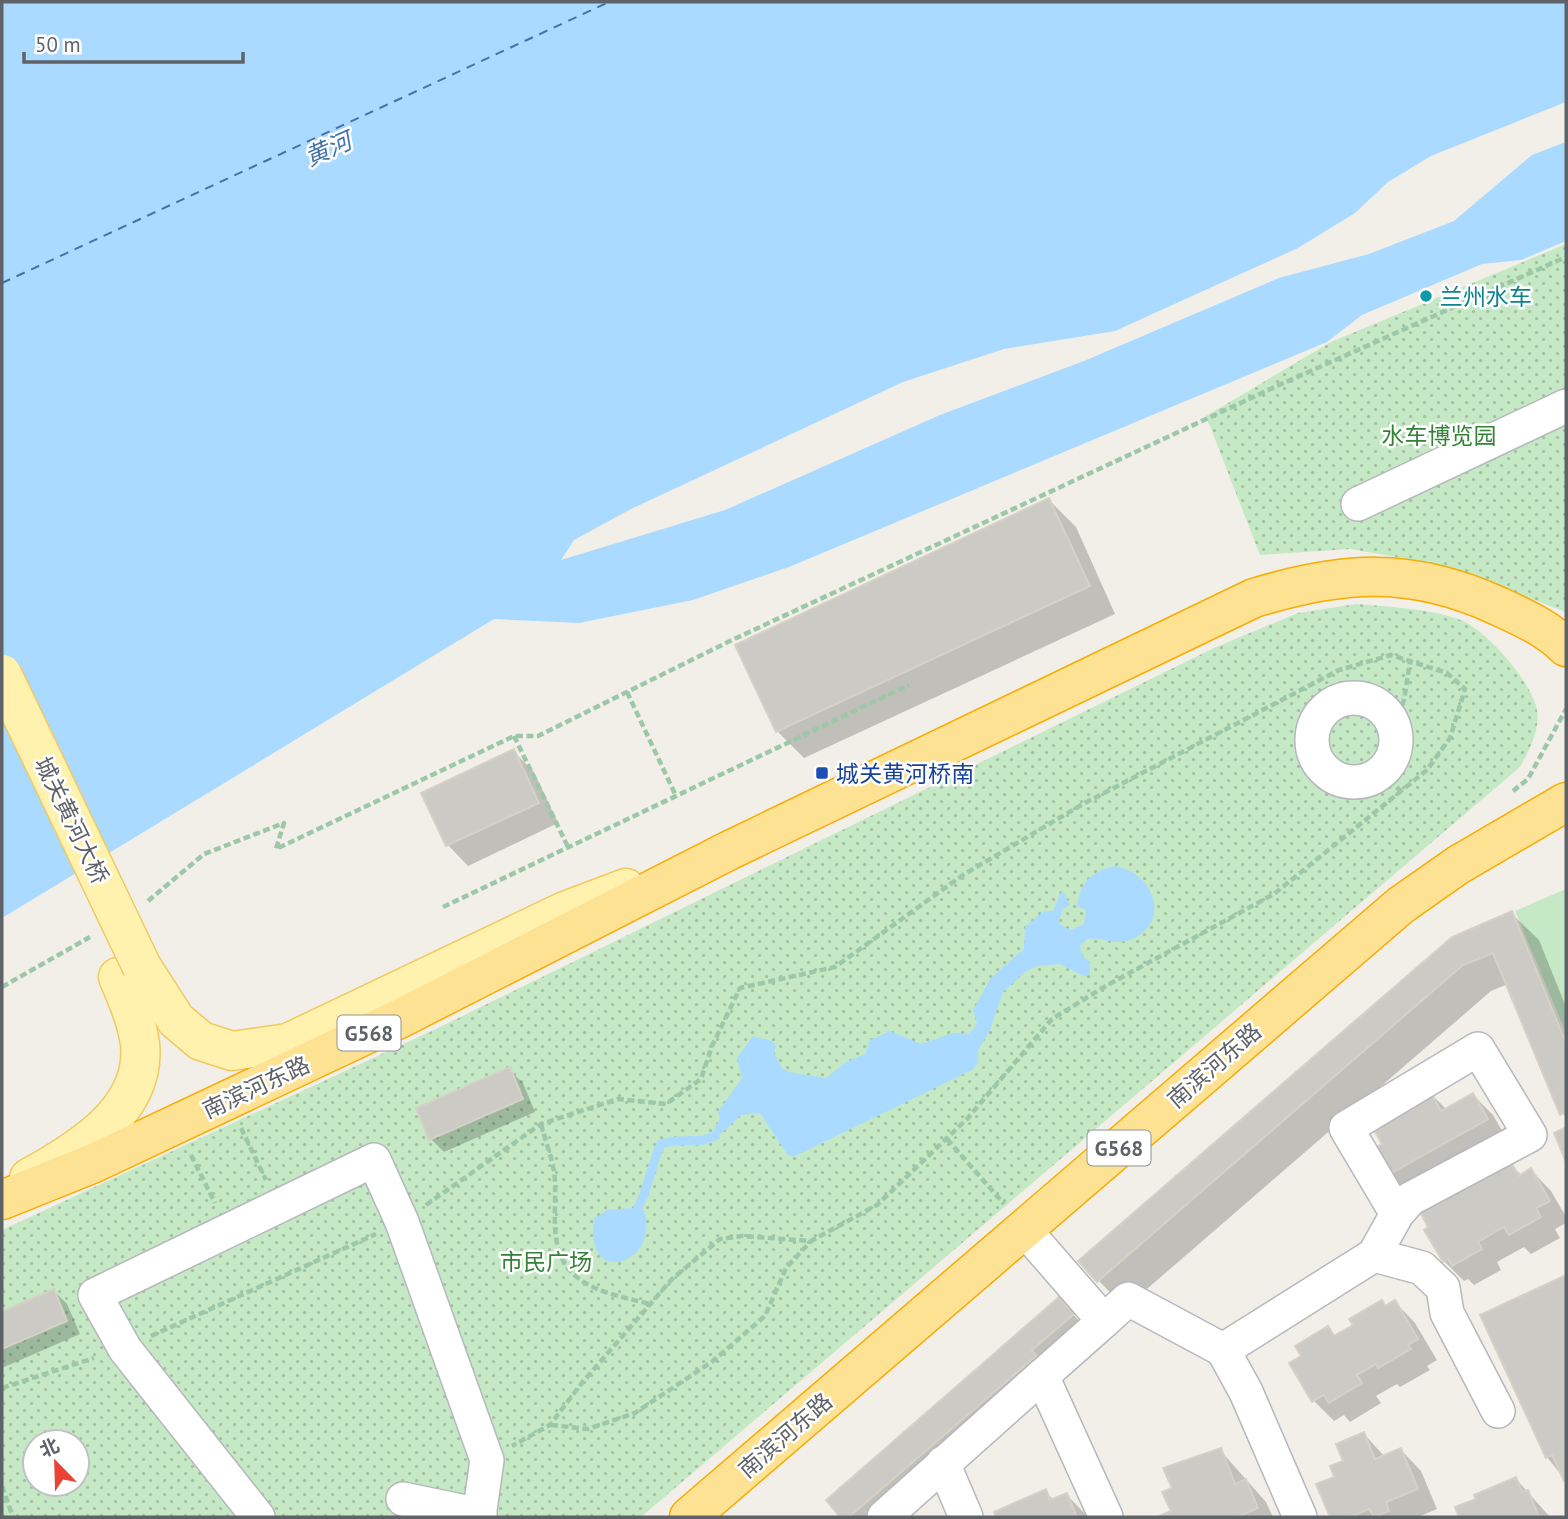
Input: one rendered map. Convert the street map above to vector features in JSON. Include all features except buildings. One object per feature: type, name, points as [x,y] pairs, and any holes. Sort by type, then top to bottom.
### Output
[{"type":"highway","name":"南滨河东路","points":[[2,1200],[94,1163],[401,1018],[730,850],[1254,598],[1303,584],[1351,576],[1392,576],[1438,584],[1474,595],[1528,620],[1566,647]]},
{"type":"highway","name":"南滨河东路","points":[[689,1517],[1401,905],[1458,865],[1566,802]]},
{"type":"main road","name":"城关黄河大桥","points":[[2,674],[130,972]]},
{"type":"main road","name":"城关黄河大桥","points":[[2,730],[130,972]]},
{"type":"main road","name":"南滨河东路","points":[[130,972],[176,1020],[201,1041],[232,1051],[288,1043],[565,911],[730,850]]},
{"type":"main road","points":[[2,1193],[56,1163],[102,1128],[124,1106],[138,1080],[140,1045],[130,972]]},
{"type":"street","points":[[1358,504],[1566,406]]},
{"type":"street","points":[[1356,698],[1372,701],[1385,711],[1394,725],[1396,741],[1392,758],[1392,781],[1369,779],[1352,782],[1336,778],[1319,761],[1312,738],[1316,722],[1325,709],[1340,700],[1356,698]]},
{"type":"street","points":[[1223,1350],[1374,1255],[1397,1214],[1410,1199],[1530,1135],[1478,1049],[1346,1128],[1397,1214]]},
{"type":"street","points":[[258,1517],[125,1349],[95,1295],[280,1208],[374,1160],[402,1222],[487,1460],[479,1516],[403,1499]]},
{"type":"street","points":[[1024,1229],[1104,1321]]},
{"type":"street","points":[[1374,1255],[1422,1268],[1443,1288],[1447,1313],[1498,1411]]},
{"type":"street","points":[[884,1517],[1128,1299],[1223,1350],[1246,1392],[1300,1517]]},
{"type":"street","points":[[1042,1376],[1106,1517]]},
{"type":"street","points":[[943,1463],[966,1517]]},
{"type":"path","points":[[138,907],[204,854],[284,823],[276,849],[514,736],[538,736],[1276,386],[1566,257]]},
{"type":"path","points":[[2,1388],[125,1349],[402,1222],[541,1124],[618,1099],[666,1104],[701,1079],[712,1046],[740,988],[835,967],[963,875],[1083,804],[1339,670],[1391,655],[1447,673],[1465,689],[1450,738],[1427,770],[1392,781],[1274,894],[1052,1019],[947,1139],[877,1205],[811,1241],[786,1268],[765,1316],[713,1361],[635,1413],[588,1429],[550,1425]]},
{"type":"path","points":[[1394,725],[1404,700],[1410,662]]},
{"type":"path","points":[[443,907],[909,685]]},
{"type":"path","points":[[627,692],[676,796]]},
{"type":"path","points":[[514,736],[568,847]]},
{"type":"path","points":[[2,987],[95,934]]},
{"type":"path","points":[[237,1121],[280,1208]]},
{"type":"path","points":[[541,1124],[554,1172],[554,1232],[564,1264],[579,1279],[614,1294],[650,1304]]},
{"type":"path","points":[[947,1139],[1024,1229]]},
{"type":"path","points":[[186,1144],[230,1232]]},
{"type":"path","points":[[487,1460],[550,1425],[581,1384],[672,1279],[719,1239],[742,1236],[811,1241]]},
{"type":"path","points":[[2,1486],[13,1517]]},
{"type":"green space","name":"水车博览园","points":[[1566,244],[1566,612],[1442,565],[1350,549],[1260,555],[1206,416],[1331,342]]},
{"type":"green space","name":"市民广场","points":[[1356,604],[1433,612],[1469,624],[1504,655],[1524,682],[1536,706],[1536,730],[1520,767],[641,1517],[2,1517],[2,1230],[438,1028],[1214,648],[1298,613]]},
{"type":"green space","points":[[1566,889],[1566,1033],[1515,911]]},
{"type":"water","name":"黄河","points":[[2,2],[1566,2],[1566,102],[1431,156],[1388,182],[1355,213],[1298,248],[1115,331],[1004,349],[903,382],[631,509],[574,540],[561,560],[725,510],[940,415],[1084,361],[1279,278],[1369,254],[1454,221],[1532,155],[1566,142],[1566,241],[1521,260],[1482,264],[1362,315],[1327,342],[789,567],[693,600],[579,623],[494,619],[2,918]]},
{"type":"water","points":[[1115,866],[1129,870],[1148,888],[1153,899],[1151,922],[1143,932],[1124,942],[1087,939],[1080,946],[1082,955],[1090,962],[1090,974],[1084,976],[1060,964],[1037,966],[1025,972],[1003,992],[990,1030],[978,1051],[978,1063],[972,1070],[793,1157],[787,1154],[760,1113],[741,1115],[721,1134],[712,1134],[720,1118],[718,1112],[742,1078],[737,1058],[753,1036],[772,1041],[776,1046],[774,1053],[782,1068],[789,1072],[826,1078],[846,1062],[865,1054],[870,1040],[890,1031],[921,1044],[953,1033],[969,1034],[977,1024],[973,1010],[991,978],[1024,949],[1025,927],[1044,911],[1053,911],[1062,890],[1070,905],[1062,909],[1059,924],[1071,930],[1084,924],[1086,910],[1077,906],[1084,884],[1093,875]]},
{"type":"water","points":[[632,1208],[644,1211],[646,1229],[642,1244],[633,1255],[622,1261],[610,1262],[600,1255],[594,1241],[594,1219],[607,1210]]},
{"type":"waterway","points":[[637,1210],[661,1144],[715,1136]]},
{"type":"ferry route","points":[[2,283],[609,2]]},
{"type":"place","name":"兰州水车","points":[[1426,296]]},
{"type":"place","name":"城关黄河桥南","points":[[822,773]]}]
